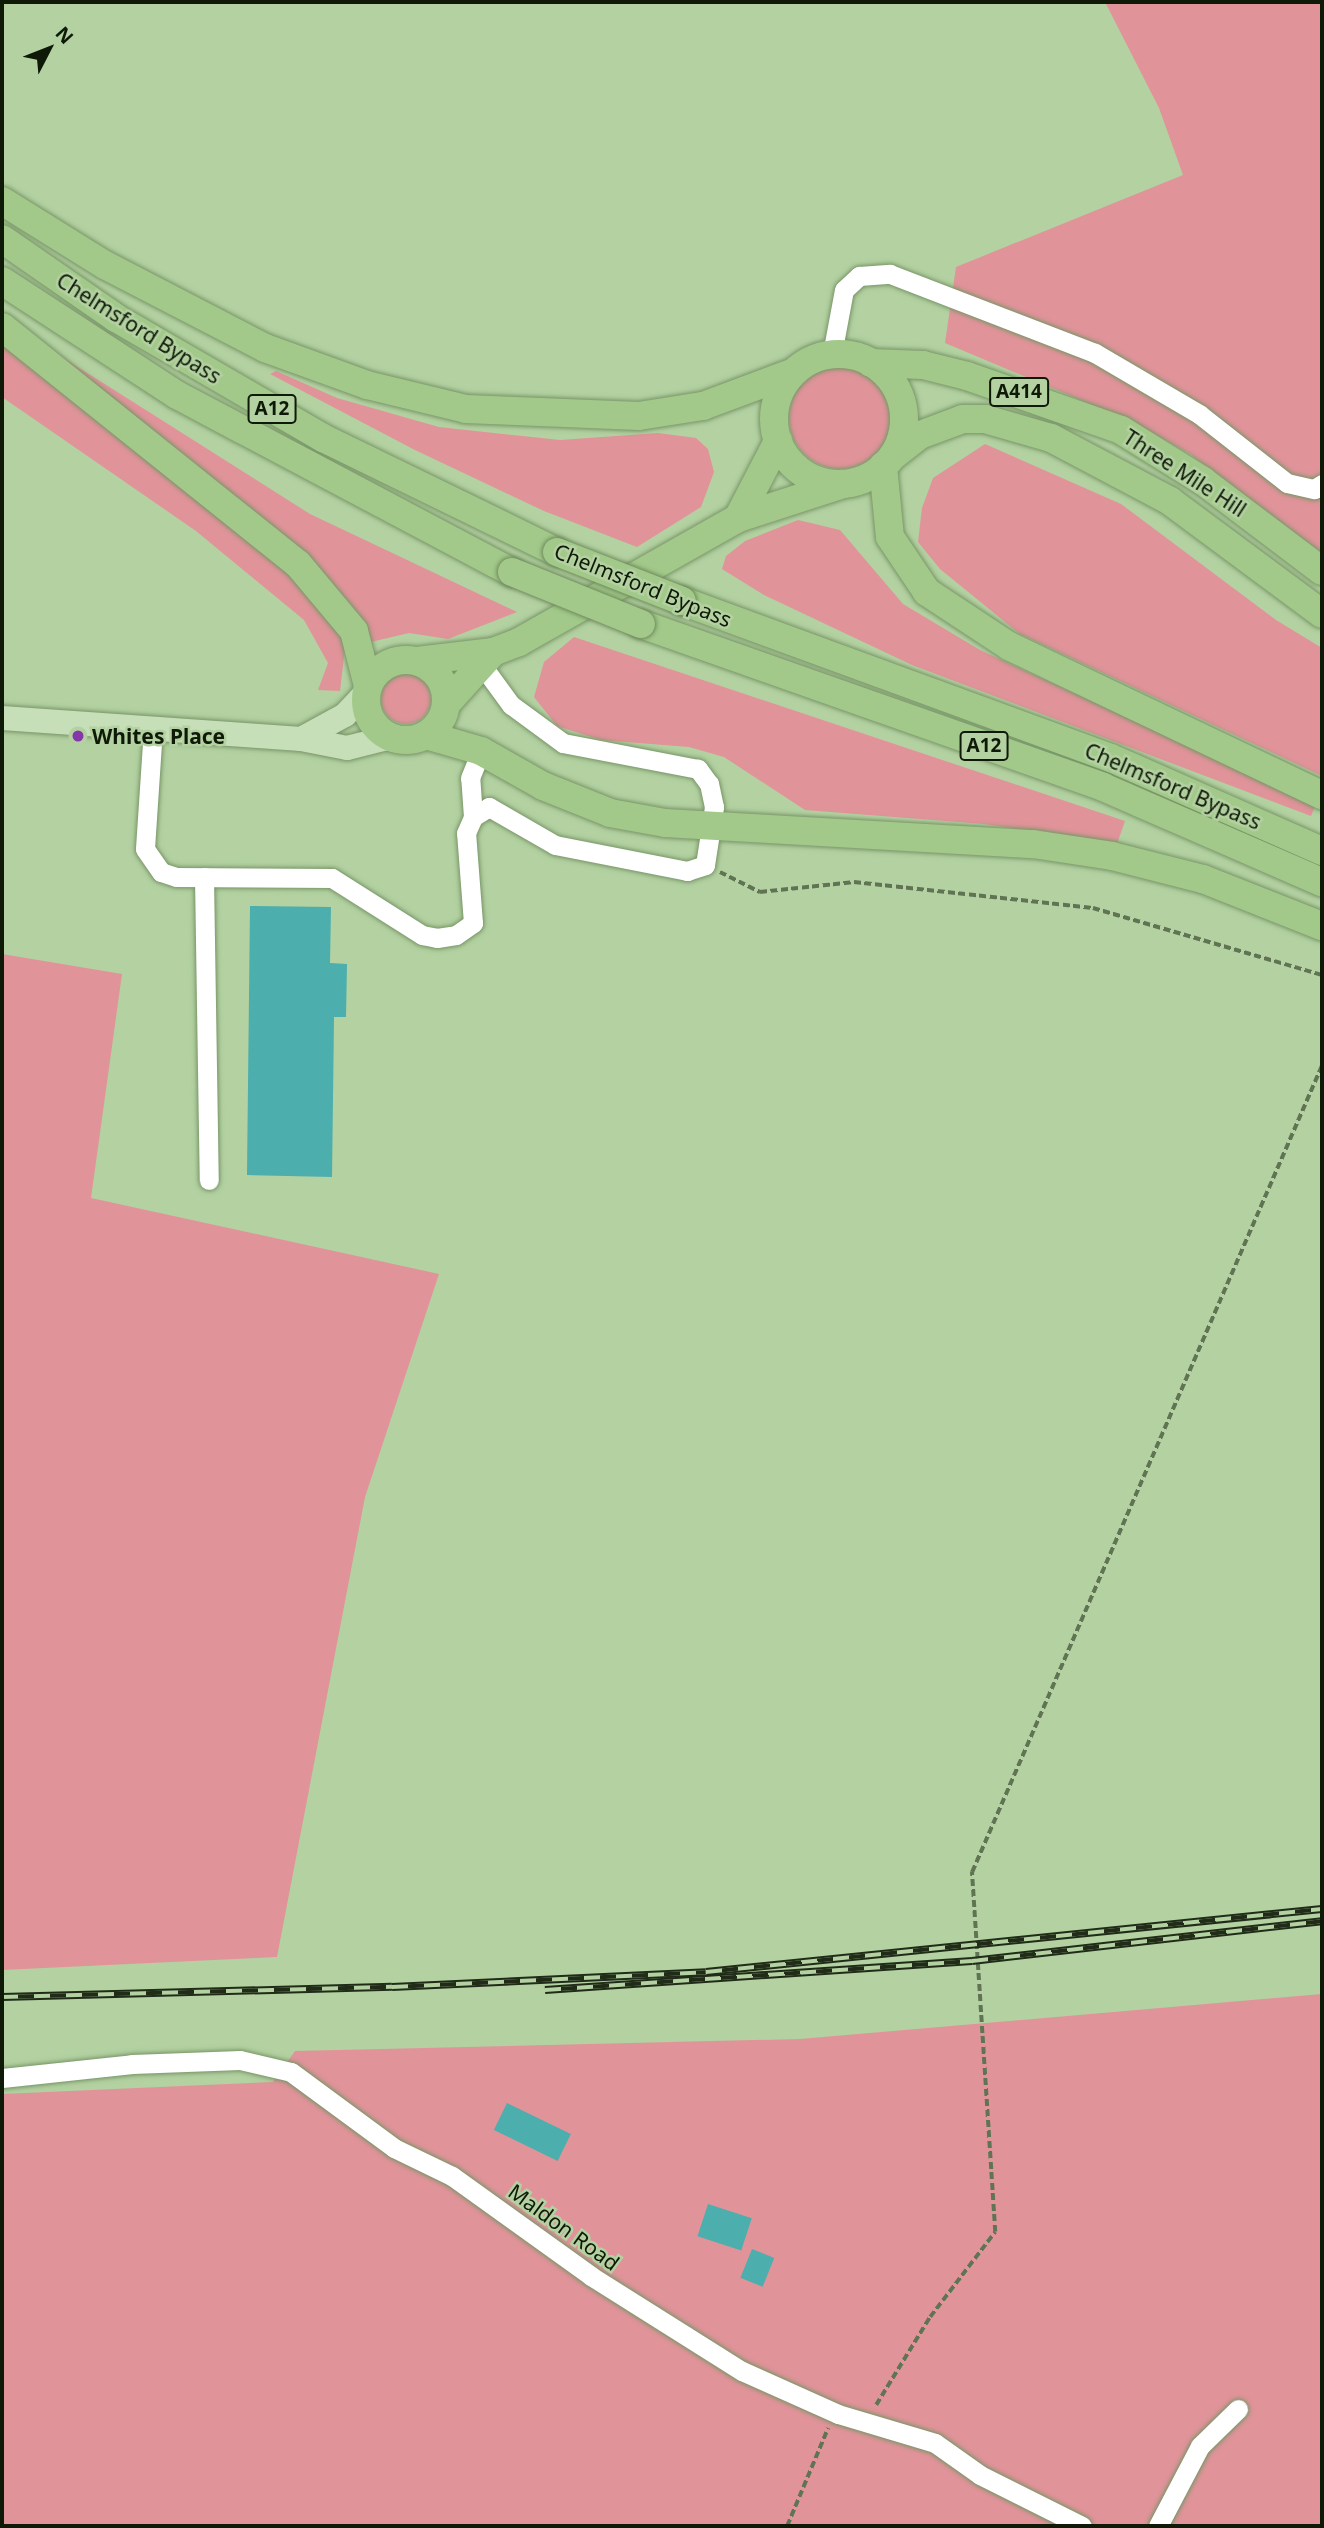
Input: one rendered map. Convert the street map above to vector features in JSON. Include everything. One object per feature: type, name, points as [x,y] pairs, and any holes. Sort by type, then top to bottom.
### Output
[{"type":"highway","points":[[2,201],[105,265],[265,348],[367,385],[466,409],[639,416],[703,406],[794,372],[832,354],[871,363],[891,380],[904,408],[903,433],[888,461],[861,481],[843,484],[738,518],[483,657],[446,704],[441,720],[426,735]]},
{"type":"highway","name":"Chelmsford Bypass","points":[[2,239],[116,318],[323,438],[556,552],[1111,758],[1322,851]]},
{"type":"highway","name":"Chelmsford Bypass","points":[[2,281],[177,395],[512,572],[641,624],[1103,787],[1322,882]]},
{"type":"highway","points":[[2,327],[298,564],[354,631],[368,688],[369,716],[391,737],[426,735],[481,751],[543,786],[610,813],[710,826],[1033,844],[1112,856],[1203,879],[1322,926]]},
{"type":"highway","name":"Three Mile Hill","points":[[871,363],[923,365],[967,376],[1121,430],[1195,475],[1322,571]]},
{"type":"highway","points":[[738,518],[778,441],[775,409],[794,372]]},
{"type":"highway","name":"Three Mile Hill","points":[[888,461],[920,435],[962,419],[985,419],[1051,438],[1170,501],[1322,614]]},
{"type":"highway","points":[[778,441],[804,473],[843,484]]},
{"type":"highway","points":[[888,461],[890,537],[908,570],[938,599],[1009,646],[1322,795]]},
{"type":"highway","points":[[368,688],[386,665],[483,657]]},
{"type":"highway","points":[[417,662],[441,680],[446,704]]},
{"type":"main road","points":[[301,739],[337,721],[368,688]]},
{"type":"main road","points":[[2,718],[301,739],[347,748],[391,737]]},
{"type":"street","points":[[832,354],[844,290],[859,276],[890,274],[1095,353],[1199,414],[1287,483],[1314,489],[1322,484]]},
{"type":"street","points":[[473,817],[489,807],[555,845],[687,871],[705,865],[710,826],[712,792],[698,769],[563,743],[511,705],[483,657]]},
{"type":"street","points":[[153,728],[145,849],[161,872],[204,877],[332,878],[422,935],[456,935],[473,923],[466,833],[473,817],[470,778],[481,751]]},
{"type":"street","points":[[204,877],[209,1180]]},
{"type":"street","name":"Maldon Road","points":[[2,2078],[132,2064],[240,2060],[291,2072],[394,2148],[452,2176],[636,2305],[742,2371],[834,2412],[935,2443],[980,2475],[1082,2526]]},
{"type":"street","points":[[1158,2526],[1200,2446],[1238,2409]]},
{"type":"path","points":[[705,865],[760,892],[854,882],[1094,908],[1322,975]]},
{"type":"path","points":[[866,2422],[930,2317],[995,2232],[972,1871],[1322,1065]]},
{"type":"path","points":[[787,2526],[834,2412]]},
{"type":"shaded area","points":[[1105,2],[1322,2],[1322,553],[1190,454],[1133,422],[945,343],[956,267],[1183,175],[1159,108]]},
{"type":"shaded area","points":[[2,319],[310,514],[517,612],[448,639],[409,633],[345,648],[340,691],[318,690],[328,663],[304,620],[196,531],[2,397]]},
{"type":"shaded area","points":[[840,367],[859,371],[876,382],[887,399],[891,418],[887,437],[876,454],[859,465],[840,469],[821,465],[804,454],[793,437],[789,418],[793,399],[804,382],[821,371]]},
{"type":"shaded area","points":[[276,371],[337,398],[439,427],[560,440],[658,433],[696,438],[708,449],[714,472],[701,507],[637,547],[544,511],[415,450],[270,374]]},
{"type":"shaded area","points":[[985,444],[1121,504],[1276,620],[1322,648],[1322,776],[1020,634],[940,569],[918,542],[922,508],[933,478]]},
{"type":"shaded area","points":[[798,520],[840,530],[903,604],[980,650],[1316,804],[1311,816],[912,665],[764,595],[722,569],[726,556],[745,541]]},
{"type":"shaded area","points":[[574,637],[1125,821],[1117,844],[984,824],[805,810],[724,757],[689,747],[601,740],[557,726],[534,697],[544,662]]},
{"type":"shaded area","points":[[406,674],[424,681],[431,699],[424,717],[406,724],[388,717],[381,699],[388,681]]},
{"type":"shaded area","points":[[2,954],[122,974],[91,1198],[439,1274],[365,1497],[277,1957],[2,1970]]},
{"type":"shaded area","points":[[1322,1994],[1322,2526],[2,2526],[2,2094],[273,2082],[295,2051],[800,2039]]},
{"type":"building","points":[[250,906],[331,907],[330,963],[347,964],[346,1017],[334,1017],[332,1177],[247,1175]]},
{"type":"building","points":[[507,2103],[571,2134],[558,2161],[494,2130]]},
{"type":"building","points":[[708,2204],[752,2218],[741,2251],[697,2236]]},
{"type":"building","points":[[752,2249],[774,2258],[763,2287],[740,2278]]},
{"type":"railway","points":[[2,1997],[392,1987],[706,1972],[1322,1909]]},
{"type":"railway","points":[[545,1990],[972,1961],[1322,1921]]},
{"type":"place","name":"Whites Place","points":[[78,736]]}]
